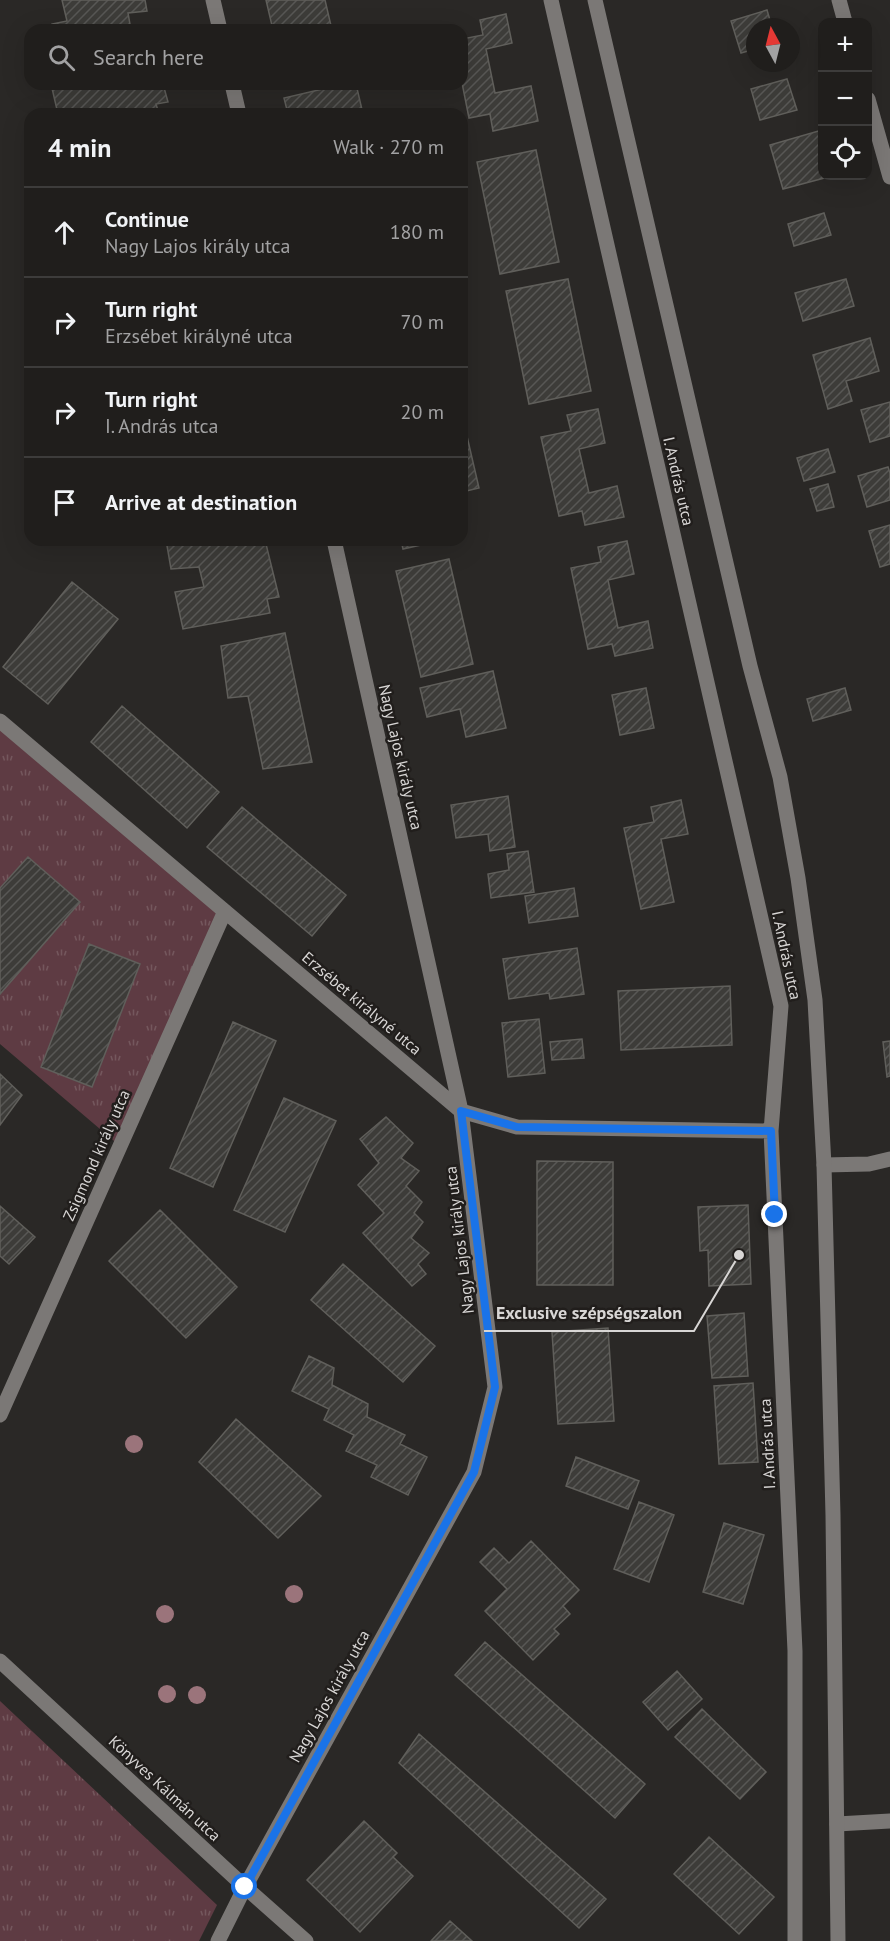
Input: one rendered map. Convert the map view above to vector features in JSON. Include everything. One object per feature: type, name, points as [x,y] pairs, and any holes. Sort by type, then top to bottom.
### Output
[{"type":"street","points":[[213,0],[219,24]]},
{"type":"street","name":"I. András utca","points":[[551,0],[781,1006],[771,1131],[795,1651],[795,1941]]},
{"type":"street","name":"I. András utca","points":[[595,0],[750,666],[780,777],[798,878],[815,1000],[824,1165],[833,1515],[838,1941]]},
{"type":"street","points":[[839,0],[844,18]]},
{"type":"street","points":[[233,90],[237,108]]},
{"type":"street","points":[[872,116],[890,177]]},
{"type":"street","name":"Nagy Lajos király utca","points":[[218,1941],[245,1887],[474,1472],[495,1387],[461,1111],[335,546]]},
{"type":"street","name":"Erzsébet királyné utca","points":[[0,721],[461,1111],[517,1127],[771,1131]]},
{"type":"street","name":"Zsigmond király utca","points":[[0,1415],[225,911]]},
{"type":"street","points":[[824,1165],[869,1164],[890,1159]]},
{"type":"street","name":"Könyves Kálmán utca","points":[[0,1661],[306,1941]]},
{"type":"street","points":[[837,1824],[890,1821]]},
{"type":"green space","points":[[0,721],[225,911],[120,1146],[0,1044]]},
{"type":"green space","points":[[0,1701],[217,1905],[199,1941],[0,1941]]},
{"type":"building","points":[[62,0],[145,0],[147,11],[128,13],[130,24],[52,24],[67,21]]},
{"type":"building","points":[[266,0],[325,0],[331,24],[272,24]]},
{"type":"building","points":[[767,10],[769,18],[746,18],[746,52],[741,53],[731,21]]},
{"type":"building","points":[[506,14],[512,43],[486,49],[495,93],[531,86],[538,121],[493,131],[490,114],[469,118],[463,90],[468,90],[468,38],[483,35],[480,20]]},
{"type":"building","points":[[787,79],[797,110],[760,120],[751,89]]},
{"type":"building","points":[[52,90],[165,90],[168,102],[156,104],[157,108],[57,108]]},
{"type":"building","points":[[318,90],[357,90],[362,108],[286,108],[284,98]]},
{"type":"building","points":[[818,131],[818,180],[783,189],[770,145]]},
{"type":"building","points":[[536,150],[559,262],[500,274],[477,162]]},
{"type":"building","points":[[824,213],[831,235],[794,246],[788,224]]},
{"type":"building","points":[[568,279],[591,391],[529,404],[506,291]]},
{"type":"building","points":[[846,279],[854,306],[803,321],[795,293]]},
{"type":"building","points":[[870,338],[879,371],[846,381],[852,401],[828,409],[813,355]]},
{"type":"building","points":[[890,402],[890,436],[870,442],[861,410]]},
{"type":"building","points":[[598,409],[605,443],[579,449],[589,493],[617,486],[624,517],[585,525],[582,511],[559,516],[541,437],[571,431],[567,415]]},
{"type":"building","points":[[468,441],[479,488],[468,491]]},
{"type":"building","points":[[828,449],[835,472],[804,481],[797,458]]},
{"type":"building","points":[[888,467],[890,500],[867,507],[858,476]]},
{"type":"building","points":[[828,484],[834,507],[817,511],[810,489]]},
{"type":"building","points":[[890,525],[890,564],[880,567],[869,531]]},
{"type":"building","points":[[627,541],[634,574],[608,580],[618,628],[648,621],[653,648],[615,656],[612,644],[588,649],[571,568],[601,562],[598,547]]},
{"type":"building","points":[[167,546],[266,546],[279,597],[267,599],[270,613],[183,629],[175,592],[204,587],[199,567],[171,569]]},
{"type":"building","points":[[449,559],[473,664],[421,677],[396,571]]},
{"type":"building","points":[[72,582],[118,619],[48,704],[3,667]]},
{"type":"building","points":[[285,633],[312,762],[263,769],[248,696],[228,698],[221,646]]},
{"type":"building","points":[[493,671],[506,728],[466,737],[460,709],[427,717],[420,688]]},
{"type":"building","points":[[646,688],[654,728],[620,735],[612,695]]},
{"type":"building","points":[[845,688],[851,710],[813,721],[807,699]]},
{"type":"building","points":[[122,706],[219,792],[187,828],[91,742]]},
{"type":"building","points":[[508,796],[515,847],[490,851],[488,834],[456,838],[451,805]]},
{"type":"building","points":[[681,800],[688,834],[661,839],[674,902],[641,909],[624,828],[654,822],[651,807]]},
{"type":"building","points":[[242,807],[346,895],[312,936],[207,847]]},
{"type":"building","points":[[528,851],[534,892],[491,898],[488,874],[509,870],[507,854]]},
{"type":"building","points":[[28,857],[80,902],[0,994],[0,888]]},
{"type":"building","points":[[574,888],[578,916],[529,923],[525,896]]},
{"type":"building","points":[[89,944],[140,964],[92,1087],[41,1067]]},
{"type":"building","points":[[577,948],[584,994],[550,999],[549,993],[509,999],[503,959]]},
{"type":"building","points":[[730,986],[732,1045],[621,1050],[618,991]]},
{"type":"building","points":[[539,1019],[545,1073],[508,1077],[502,1023]]},
{"type":"building","points":[[233,1022],[276,1041],[213,1187],[170,1168]]},
{"type":"building","points":[[582,1039],[584,1058],[552,1060],[550,1042]]},
{"type":"building","points":[[890,1041],[890,1076],[887,1077],[883,1042]]},
{"type":"building","points":[[0,1074],[22,1095],[0,1125]]},
{"type":"building","points":[[284,1098],[336,1121],[285,1232],[234,1210]]},
{"type":"building","points":[[386,1117],[413,1143],[401,1158],[419,1171],[406,1186],[422,1202],[414,1213],[423,1222],[411,1238],[429,1253],[418,1264],[426,1274],[412,1286],[363,1233],[384,1213],[358,1185],[379,1163],[360,1139]]},
{"type":"building","points":[[537,1161],[613,1162],[613,1285],[537,1285]]},
{"type":"building","points":[[748,1205],[751,1284],[709,1286],[708,1250],[700,1251],[698,1207]]},
{"type":"building","points":[[0,1206],[35,1237],[9,1264],[0,1256]]},
{"type":"building","points":[[160,1210],[237,1287],[186,1338],[109,1261]]},
{"type":"building","points":[[343,1264],[435,1346],[403,1382],[311,1300]]},
{"type":"building","points":[[744,1313],[748,1376],[712,1378],[707,1316]]},
{"type":"building","points":[[608,1328],[614,1421],[558,1424],[552,1332]]},
{"type":"building","points":[[309,1356],[334,1368],[332,1385],[368,1404],[367,1417],[405,1435],[400,1444],[427,1457],[408,1495],[371,1477],[377,1465],[346,1451],[354,1435],[324,1420],[329,1409],[292,1391]]},
{"type":"building","points":[[753,1383],[758,1462],[719,1464],[714,1386]]},
{"type":"building","points":[[236,1419],[321,1496],[278,1538],[199,1462]]},
{"type":"building","points":[[576,1457],[639,1481],[628,1509],[566,1486]]},
{"type":"building","points":[[639,1502],[674,1515],[649,1582],[614,1569]]},
{"type":"building","points":[[724,1523],[764,1535],[743,1604],[703,1592]]},
{"type":"building","points":[[531,1541],[579,1590],[563,1606],[570,1614],[554,1629],[559,1634],[533,1660],[485,1611],[507,1589],[480,1562],[494,1548],[509,1563]]},
{"type":"building","points":[[485,1642],[645,1784],[615,1818],[455,1675]]},
{"type":"building","points":[[677,1671],[702,1699],[668,1730],[643,1702]]},
{"type":"building","points":[[702,1709],[766,1772],[740,1799],[675,1737]]},
{"type":"building","points":[[419,1734],[606,1899],[579,1928],[399,1763]]},
{"type":"building","points":[[364,1821],[397,1853],[393,1857],[413,1876],[360,1932],[307,1880]]},
{"type":"building","points":[[709,1837],[774,1897],[739,1934],[674,1874]]},
{"type":"building","points":[[450,1921],[472,1941],[431,1941]]},
{"type":"place","name":"Exclusive szépségszalon","points":[[739,1255]]},
{"type":"route","points":[[245,1887],[474,1472],[495,1387],[461,1111],[517,1127],[771,1131],[775,1215]]}]
